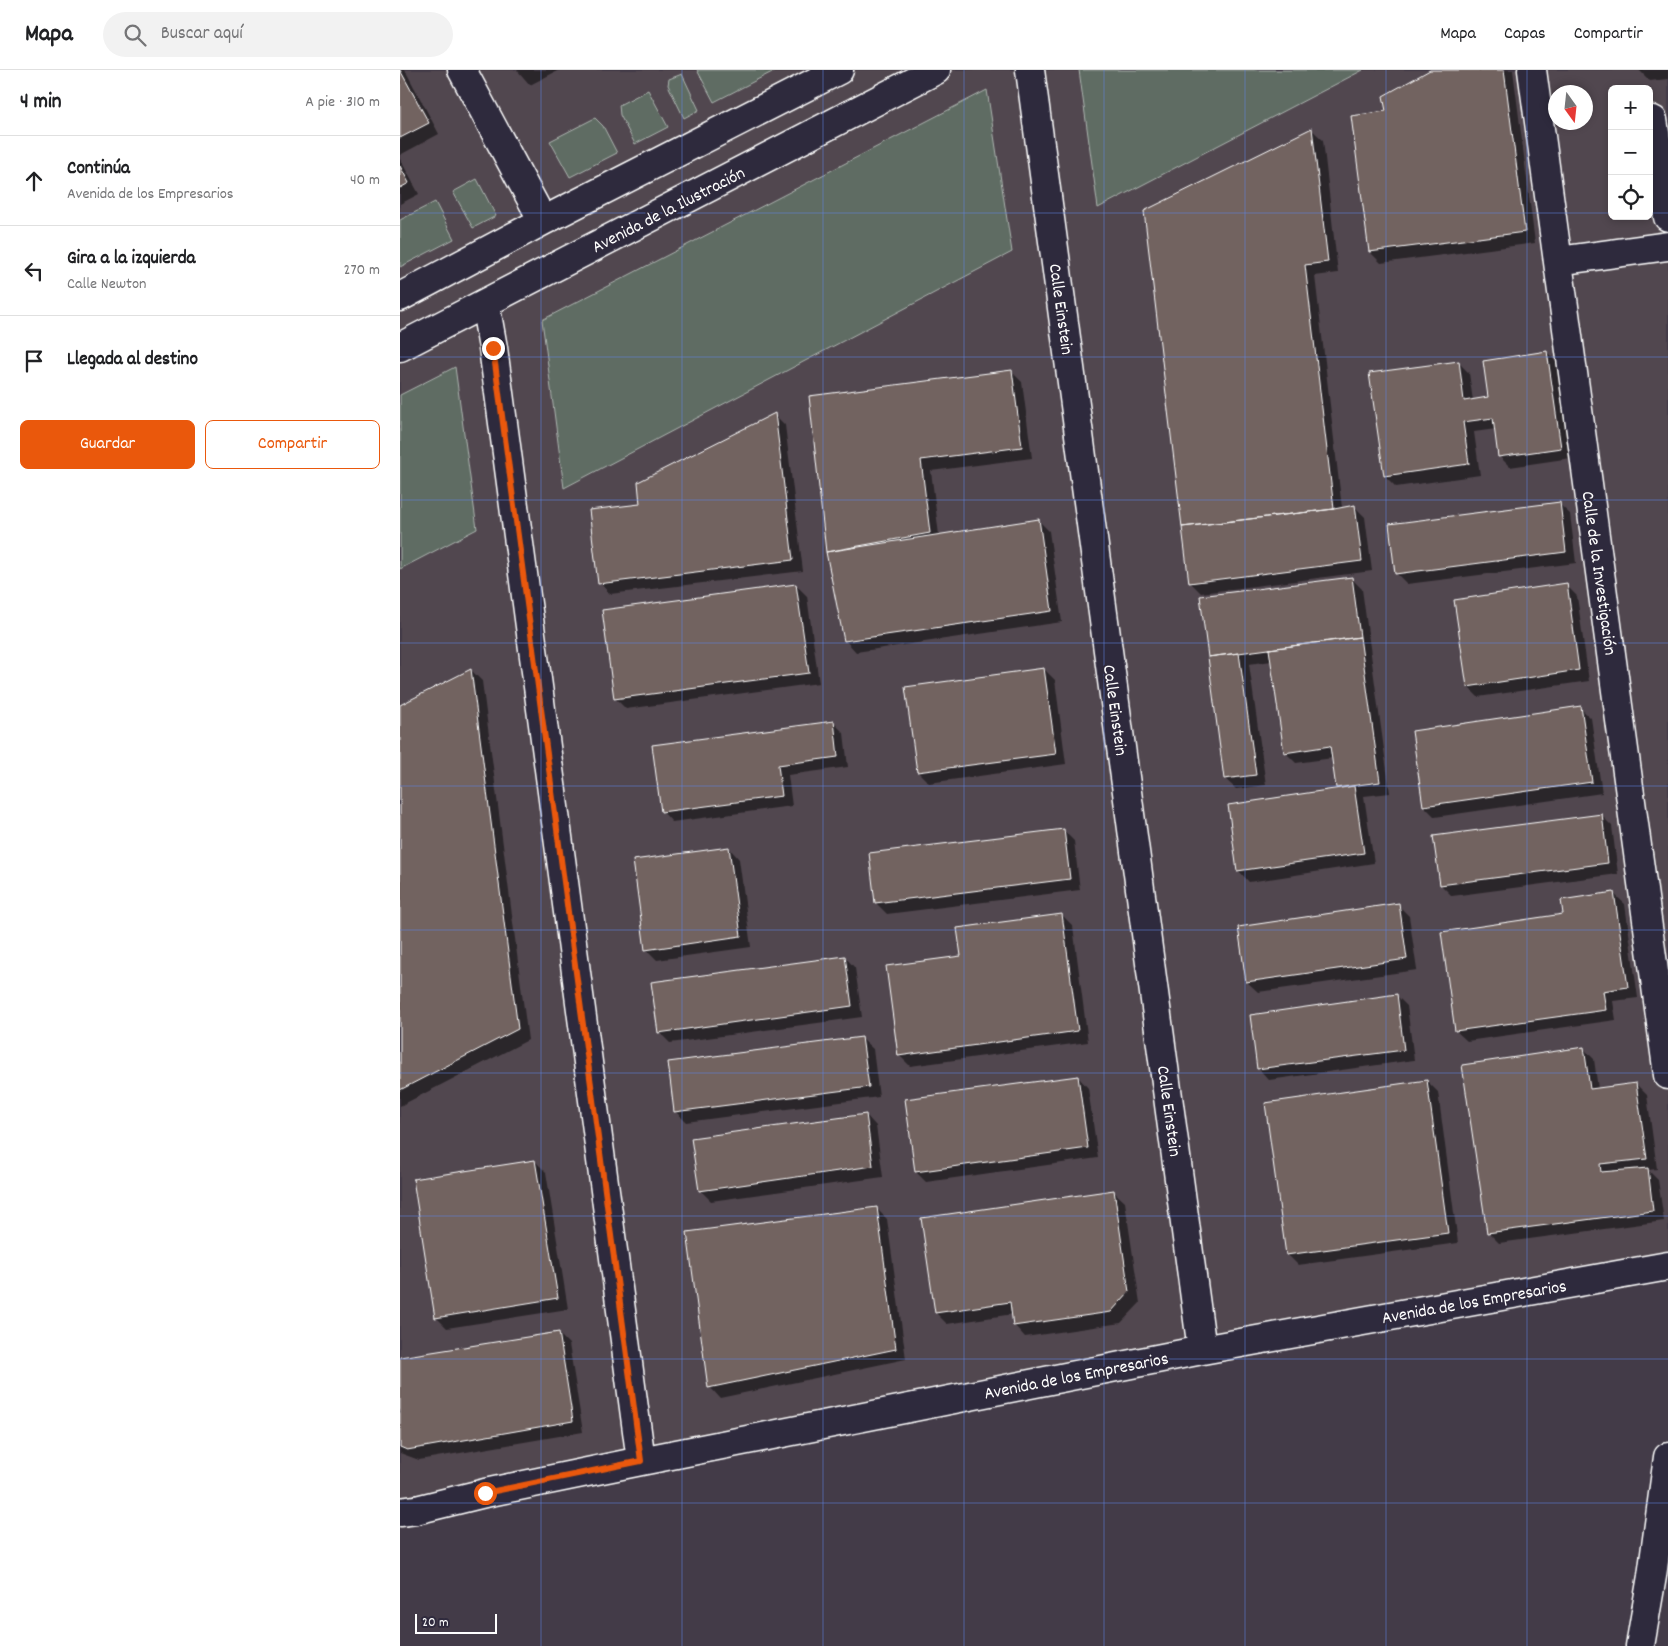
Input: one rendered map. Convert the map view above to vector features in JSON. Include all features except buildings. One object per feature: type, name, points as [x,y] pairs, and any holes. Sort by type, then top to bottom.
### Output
[{"type":"street","points":[[462,70],[544,221]]},
{"type":"street","points":[[400,297],[839,70]]},
{"type":"street","name":"Avenida de la Ilustración","points":[[400,347],[936,70]]},
{"type":"street","name":"Calle Einstein","points":[[1030,70],[1202,1350]]},
{"type":"street","name":"Calle de la Investigación","points":[[1532,70],[1668,1075]]},
{"type":"street","points":[[1653,120],[1668,217]]},
{"type":"street","points":[[1558,261],[1668,246]]},
{"type":"street","points":[[485,303],[493,348],[641,1461]]},
{"type":"street","name":"Avenida de los Empresarios","points":[[400,1512],[641,1461],[1202,1350],[1668,1266]]},
{"type":"street","points":[[1640,1646],[1652,1576],[1668,1456]]},
{"type":"street","name":"Avenida de los Empresarios","points":[[400,1494],[427,1497],[485,1493]]},
{"type":"shaded area","points":[[400,70],[1668,70],[1668,1263],[400,1508]]},
{"type":"shaded area","points":[[697,70],[776,70],[714,102]]},
{"type":"shaded area","points":[[1079,70],[1363,70],[1098,208]]},
{"type":"shaded area","points":[[682,74],[699,110],[684,118],[668,85],[669,79]]},
{"type":"shaded area","points":[[648,90],[668,127],[635,144],[620,115],[619,105]]},
{"type":"shaded area","points":[[987,90],[1012,252],[564,488],[542,320]]},
{"type":"shaded area","points":[[595,118],[603,126],[617,153],[570,177],[550,141]]},
{"type":"shaded area","points":[[477,179],[496,216],[473,228],[453,192]]},
{"type":"shaded area","points":[[435,202],[454,239],[400,267],[400,220]]},
{"type":"shaded area","points":[[455,367],[477,529],[400,569],[400,395]]},
{"type":"route","points":[[485,1493],[641,1461],[493,348]]}]
